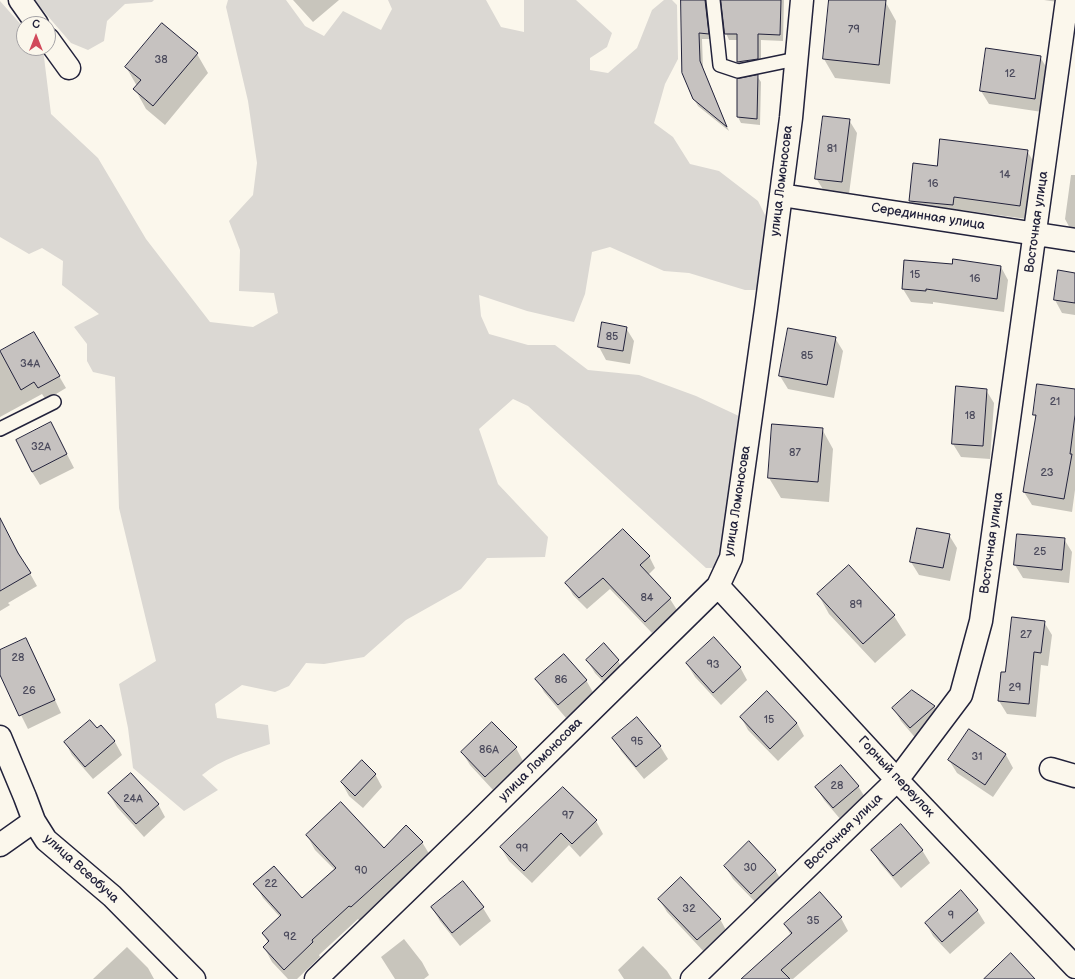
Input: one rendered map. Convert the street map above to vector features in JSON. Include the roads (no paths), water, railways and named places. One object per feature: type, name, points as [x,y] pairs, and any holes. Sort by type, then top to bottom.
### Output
[{"type":"street","points":[[20,0],[31,16]]},
{"type":"street","name":"улица Ломоносова","points":[[316,979],[718,586],[730,558],[766,309],[791,118],[802,0]]},
{"type":"street","name":"Восточная улица","points":[[692,979],[897,780],[961,695],[981,621],[1067,0]]},
{"type":"street","points":[[56,50],[69,68]]},
{"type":"street","name":"Серединная улица","points":[[781,195],[1075,240]]},
{"type":"street","name":"Горный переулок","points":[[718,586],[897,780],[1075,967]]},
{"type":"street","name":"улица Всеобуча","points":[[0,737],[34,821],[46,840],[112,896],[194,979]]},
{"type":"street","points":[[1051,769],[1075,776]]},
{"type":"street","points":[[0,845],[34,821]]},
{"type":"lane","points":[[713,0],[720,65],[738,71],[796,59]]},
{"type":"lane","points":[[0,429],[54,402]]}]
